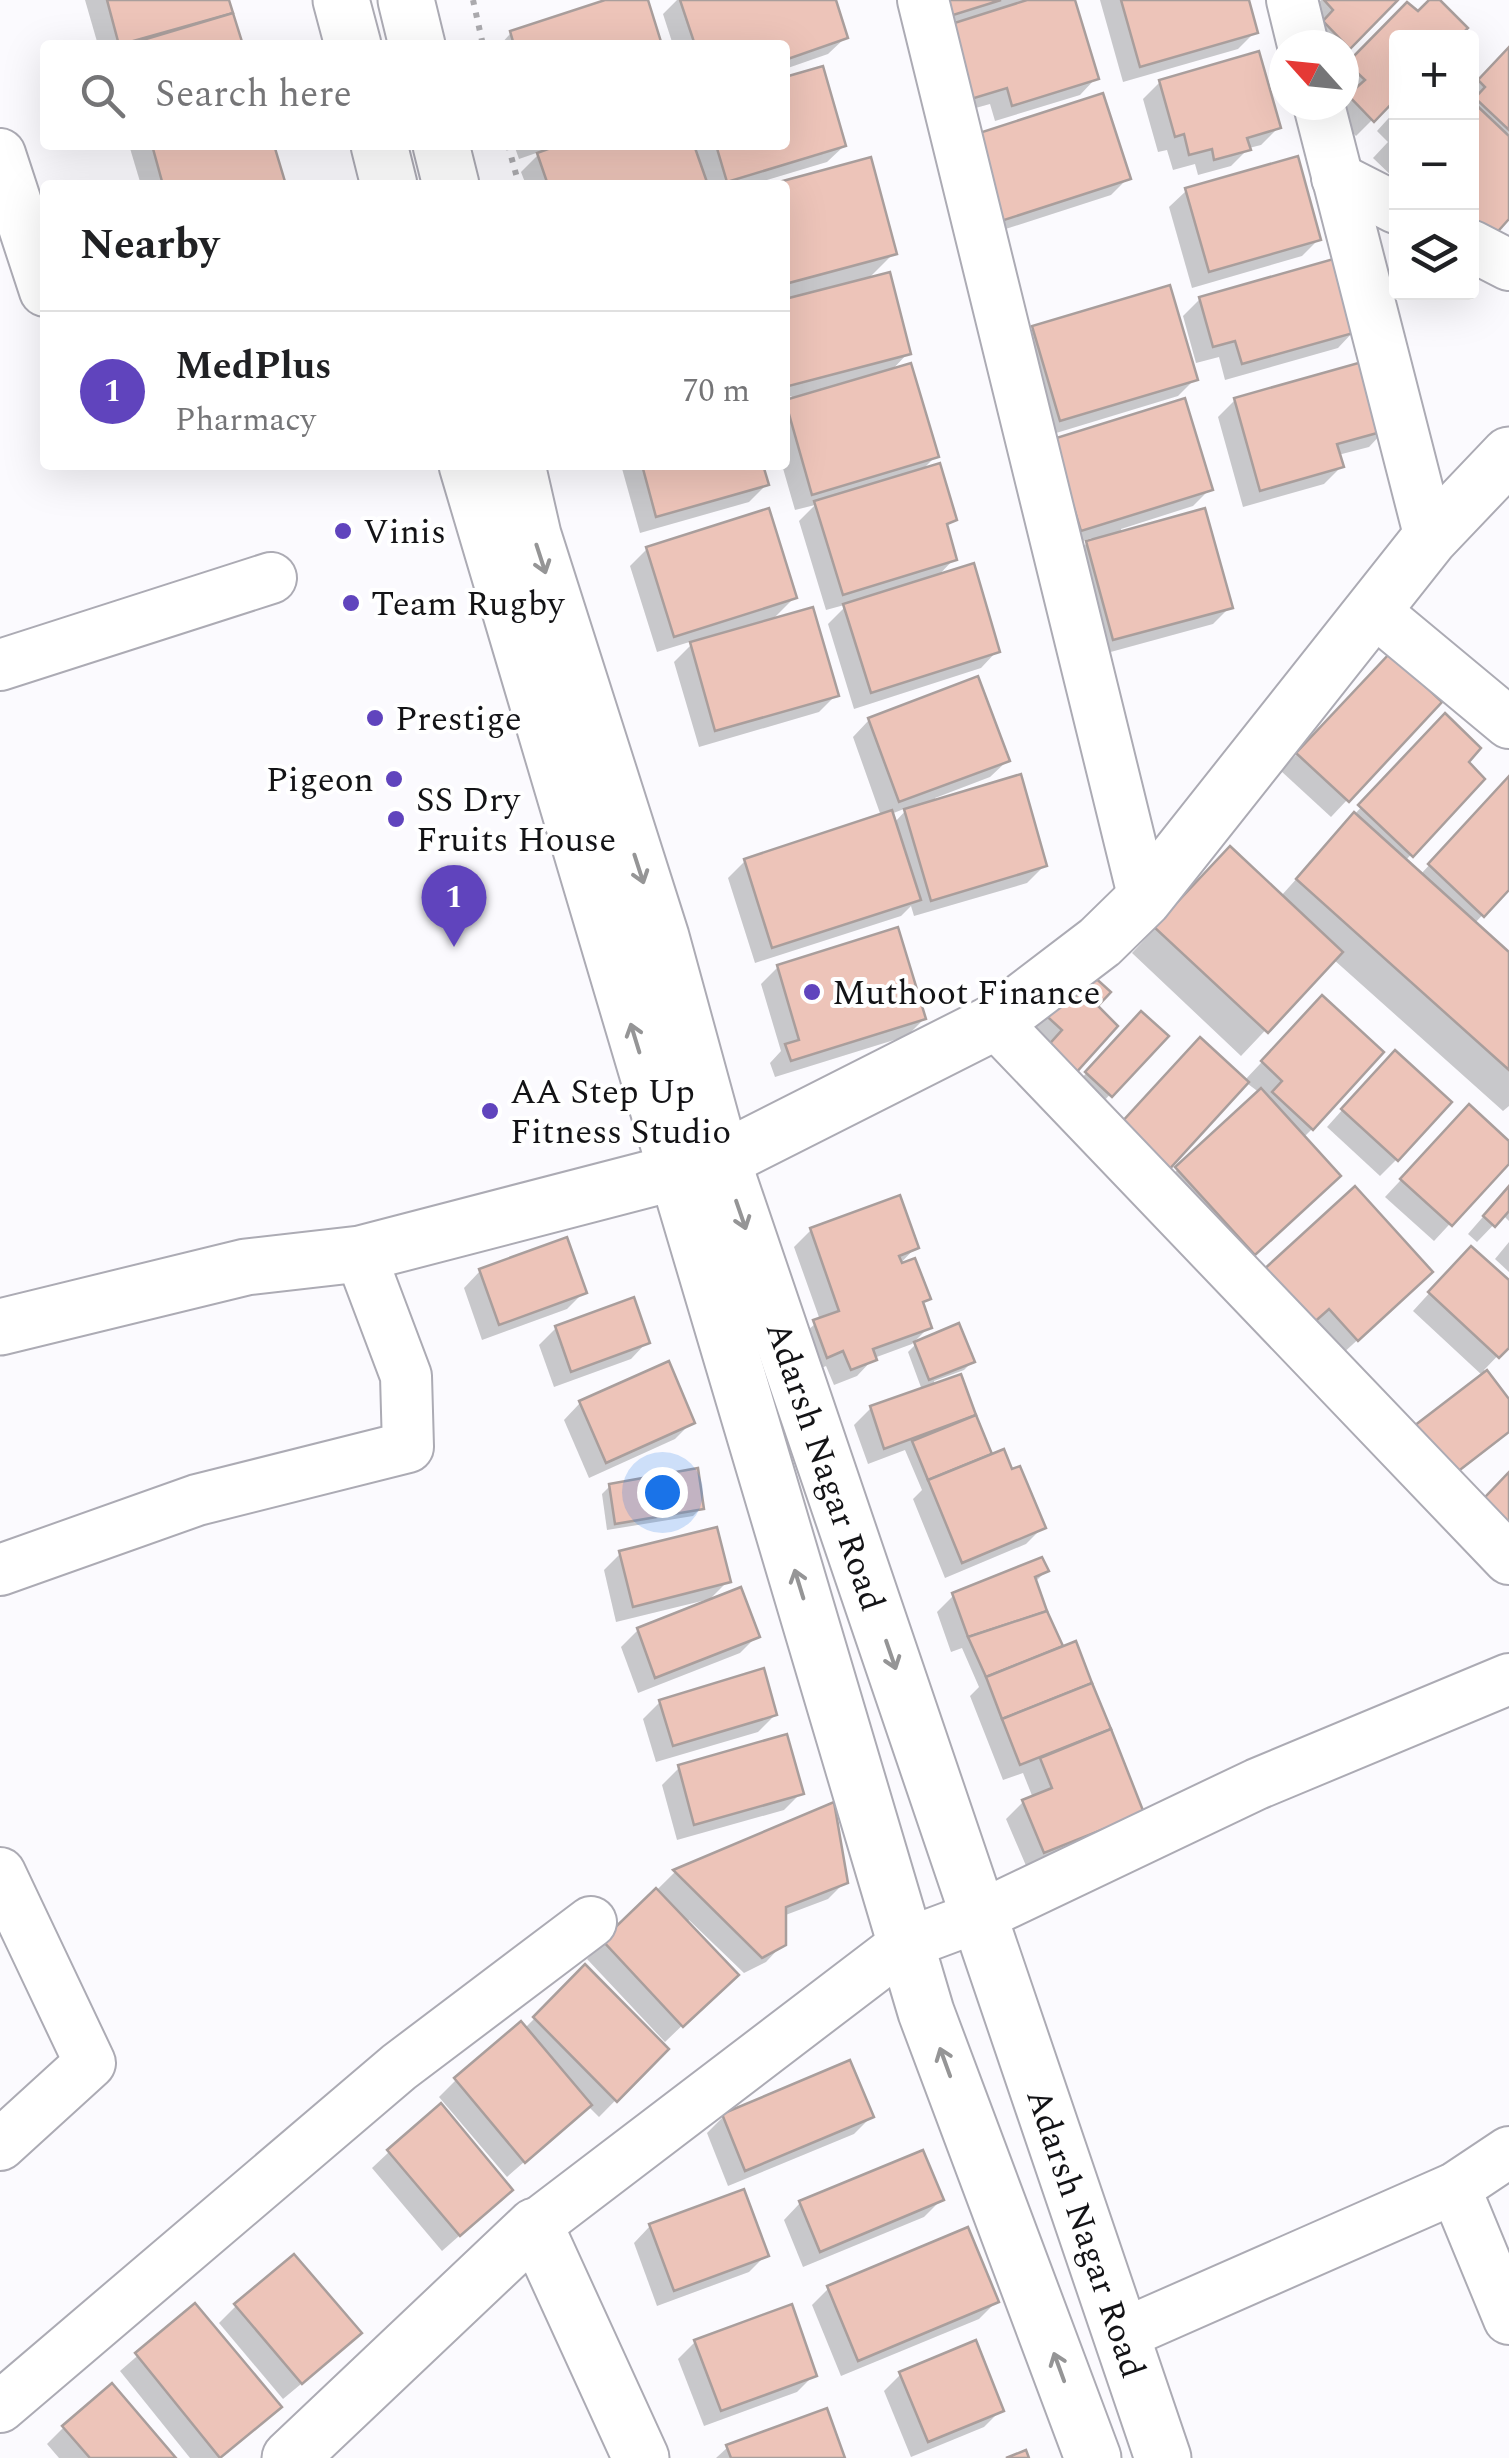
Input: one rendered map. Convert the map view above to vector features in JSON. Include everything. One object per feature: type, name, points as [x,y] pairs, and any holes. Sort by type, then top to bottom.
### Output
[{"type":"main road","points":[[341,0],[352,40]]},
{"type":"main road","points":[[406,0],[415,40]]},
{"type":"main road","points":[[380,150],[389,180]]},
{"type":"main road","points":[[442,150],[450,180]]},
{"type":"main road","points":[[0,1326],[246,1267],[360,1254],[699,1165],[995,1022],[1100,942],[1144,899],[1430,538],[1509,455]]},
{"type":"main road","name":"Adarsh Nagar Road","points":[[468,470],[699,1165],[980,1916],[1163,2458]]},
{"type":"main road","name":"Adarsh Nagar Road","points":[[518,470],[533,534],[661,938],[699,1165],[905,1944],[926,2012],[1093,2458]]},
{"type":"main road","points":[[290,2458],[535,2226],[640,2458]]},
{"type":"street","points":[[924,0],[1144,899]]},
{"type":"street","points":[[1292,0],[1299,30]]},
{"type":"street","points":[[1323,120],[1430,538]]},
{"type":"street","points":[[0,154],[40,275]]},
{"type":"street","points":[[1337,178],[1389,204]]},
{"type":"street","points":[[1479,250],[1509,265]]},
{"type":"street","points":[[0,665],[271,578]]},
{"type":"street","points":[[1373,610],[1509,723]]},
{"type":"street","points":[[995,1022],[1509,1559]]},
{"type":"street","points":[[0,1570],[196,1500],[408,1447],[406,1376],[360,1254]]},
{"type":"street","points":[[535,2226],[905,1944],[980,1916],[1258,1784],[1509,1680]]},
{"type":"street","points":[[0,1873],[90,2063],[0,2145]]},
{"type":"street","points":[[0,2407],[399,2067],[591,1922]]},
{"type":"street","points":[[1122,2335],[1455,2188],[1509,2152]]},
{"type":"street","points":[[1455,2188],[1509,2319]]},
{"type":"path","points":[[473,0],[483,40]]},
{"type":"path","points":[[509,150],[518,180]]},
{"type":"building","points":[[107,0],[229,0],[233,13],[137,40],[118,40]]},
{"type":"building","points":[[605,0],[648,0],[660,40],[513,40],[510,31]]},
{"type":"building","points":[[680,0],[836,0],[848,38],[790,58],[790,40],[693,40]]},
{"type":"building","points":[[945,0],[1001,0],[950,16]]},
{"type":"building","points":[[1027,0],[1075,0],[1099,79],[1012,106],[1007,88],[971,99],[948,25]]},
{"type":"building","points":[[1121,0],[1249,0],[1258,33],[1140,67]]},
{"type":"building","points":[[1324,0],[1398,0],[1359,40],[1359,30],[1332,30],[1323,21],[1333,10]]},
{"type":"building","points":[[1429,0],[1440,0],[1468,28],[1389,30],[1389,106],[1374,122],[1359,106],[1359,85],[1365,80],[1359,74],[1359,51],[1407,2],[1418,11]]},
{"type":"building","points":[[233,13],[241,40],[143,40]]},
{"type":"building","points":[[1509,47],[1509,130],[1479,102],[1479,94],[1485,87],[1479,79]]},
{"type":"building","points":[[1259,51],[1269,86],[1269,120],[1279,120],[1281,128],[1247,138],[1251,150],[1214,160],[1212,149],[1189,155],[1184,134],[1175,137],[1159,80]]},
{"type":"building","points":[[823,66],[846,146],[726,180],[717,150],[790,150],[790,76]]},
{"type":"building","points":[[1103,93],[1131,179],[1001,221],[973,135]]},
{"type":"building","points":[[1479,108],[1509,136],[1509,219],[1492,238],[1479,226]]},
{"type":"building","points":[[153,150],[276,150],[284,180],[162,180]]},
{"type":"building","points":[[696,150],[706,180],[546,180],[537,153]]},
{"type":"building","points":[[1298,156],[1321,240],[1209,272],[1185,188]]},
{"type":"building","points":[[871,157],[897,254],[790,283],[790,180],[786,180]]},
{"type":"building","points":[[1337,258],[1357,332],[1242,364],[1235,341],[1213,347],[1199,297]]},
{"type":"building","points":[[890,272],[911,354],[790,386],[790,298]]},
{"type":"building","points":[[1170,285],[1198,380],[1060,421],[1032,326]]},
{"type":"building","points":[[1369,360],[1388,430],[1337,444],[1344,467],[1260,491],[1234,398]]},
{"type":"building","points":[[911,363],[939,457],[812,495],[790,418],[790,399]]},
{"type":"building","points":[[1185,398],[1213,490],[1081,531],[1053,439]]},
{"type":"building","points":[[940,463],[957,520],[947,524],[957,560],[843,595],[814,501]]},
{"type":"building","points":[[643,470],[764,470],[769,485],[656,517]]},
{"type":"building","points":[[769,508],[797,598],[674,637],[646,547]]},
{"type":"building","points":[[1205,508],[1233,608],[1113,640],[1086,541]]},
{"type":"building","points":[[974,563],[1000,652],[871,693],[843,604]]},
{"type":"building","points":[[813,607],[839,696],[715,731],[690,642]]},
{"type":"building","points":[[1390,653],[1442,702],[1349,802],[1296,753]]},
{"type":"building","points":[[978,676],[1010,761],[899,802],[868,718]]},
{"type":"building","points":[[1445,713],[1481,748],[1469,762],[1485,779],[1413,857],[1358,805]]},
{"type":"building","points":[[1021,774],[1047,866],[931,901],[904,809]]},
{"type":"building","points":[[1509,776],[1509,890],[1484,917],[1428,864]]},
{"type":"building","points":[[892,810],[921,900],[772,948],[744,859]]},
{"type":"building","points":[[1354,812],[1509,952],[1509,1070],[1296,879]]},
{"type":"building","points":[[1230,846],[1343,952],[1268,1033],[1154,927]]},
{"type":"building","points":[[898,927],[926,1019],[791,1061],[785,1044],[799,1040],[777,965]]},
{"type":"building","points":[[1080,964],[1111,992],[1098,1006],[1118,1026],[1074,1075],[1045,1049],[1062,1030],[1039,1009]]},
{"type":"building","points":[[1322,995],[1384,1052],[1313,1130],[1272,1092],[1282,1081],[1261,1061]]},
{"type":"building","points":[[1141,1011],[1169,1036],[1112,1097],[1085,1072]]},
{"type":"building","points":[[1200,1037],[1249,1082],[1164,1175],[1120,1124]]},
{"type":"building","points":[[1395,1050],[1452,1102],[1398,1161],[1341,1109]]},
{"type":"building","points":[[1261,1088],[1341,1176],[1255,1255],[1175,1167]]},
{"type":"building","points":[[1469,1104],[1509,1141],[1509,1164],[1452,1226],[1400,1179]]},
{"type":"building","points":[[1355,1186],[1433,1272],[1358,1341],[1329,1309],[1310,1326],[1261,1272]]},
{"type":"building","points":[[1509,1186],[1509,1211],[1495,1227],[1483,1216]]},
{"type":"building","points":[[900,1195],[919,1248],[899,1256],[902,1263],[915,1258],[931,1299],[923,1302],[932,1328],[873,1349],[877,1360],[851,1370],[843,1351],[827,1358],[813,1320],[839,1311],[810,1228]]},
{"type":"building","points":[[567,1237],[587,1293],[499,1325],[479,1269]]},
{"type":"building","points":[[1471,1246],[1509,1280],[1509,1348],[1499,1358],[1428,1292]]},
{"type":"building","points":[[634,1297],[650,1343],[571,1372],[555,1326]]},
{"type":"building","points":[[959,1323],[975,1362],[929,1380],[914,1342]]},
{"type":"building","points":[[669,1361],[695,1423],[606,1463],[579,1401]]},
{"type":"building","points":[[1487,1370],[1509,1399],[1509,1432],[1452,1476],[1414,1426]]},
{"type":"building","points":[[961,1374],[976,1415],[884,1449],[870,1406]]},
{"type":"building","points":[[976,1415],[992,1454],[928,1480],[912,1441]]},
{"type":"building","points":[[1004,1449],[1012,1469],[1020,1466],[1046,1528],[962,1563],[928,1480]]},
{"type":"building","points":[[698,1468],[704,1509],[615,1524],[609,1484]]},
{"type":"building","points":[[1509,1472],[1509,1537],[1468,1515]]},
{"type":"building","points":[[717,1527],[731,1582],[633,1607],[619,1551]]},
{"type":"building","points":[[1042,1557],[1049,1571],[1035,1577],[1047,1611],[968,1637],[952,1593]]},
{"type":"building","points":[[741,1587],[760,1637],[655,1678],[637,1628]]},
{"type":"building","points":[[1047,1611],[1063,1646],[986,1677],[968,1637]]},
{"type":"building","points":[[1076,1641],[1092,1683],[1002,1719],[986,1677]]},
{"type":"building","points":[[764,1668],[777,1715],[673,1746],[659,1700]]},
{"type":"building","points":[[1092,1683],[1111,1729],[1020,1765],[1002,1719]]},
{"type":"building","points":[[1111,1729],[1144,1813],[1044,1853],[1022,1800],[1052,1788],[1040,1758]]},
{"type":"building","points":[[787,1734],[804,1794],[694,1825],[678,1765]]},
{"type":"building","points":[[834,1802],[848,1883],[786,1907],[786,1945],[762,1958],[673,1870]]},
{"type":"building","points":[[656,1888],[739,1975],[683,2027],[602,1940]]},
{"type":"building","points":[[585,1964],[669,2049],[617,2102],[533,2017]]},
{"type":"building","points":[[521,2021],[592,2105],[525,2163],[454,2078]]},
{"type":"building","points":[[850,2060],[874,2117],[745,2171],[722,2114]]},
{"type":"building","points":[[441,2103],[513,2190],[460,2236],[387,2150]]},
{"type":"building","points":[[923,2150],[944,2200],[820,2252],[799,2201]]},
{"type":"building","points":[[744,2189],[769,2256],[674,2291],[649,2224]]},
{"type":"building","points":[[968,2227],[999,2302],[858,2361],[827,2286]]},
{"type":"building","points":[[294,2254],[362,2333],[302,2384],[234,2304]]},
{"type":"building","points":[[195,2303],[282,2407],[220,2458],[135,2353]]},
{"type":"building","points":[[792,2304],[817,2376],[721,2411],[694,2340]]},
{"type":"building","points":[[976,2340],[1004,2411],[928,2442],[899,2372]]},
{"type":"building","points":[[112,2383],[176,2458],[90,2458],[62,2426]]},
{"type":"building","points":[[827,2408],[845,2458],[731,2458],[726,2445]]},
{"type":"building","points":[[1026,2450],[1029,2458],[1006,2458]]},
{"type":"place","name":"Vinis","points":[[343,531]]},
{"type":"place","name":"Team Rugby","points":[[351,603]]},
{"type":"place","name":"Prestige","points":[[375,718]]},
{"type":"place","name":"Pigeon","points":[[394,779]]},
{"type":"place","name":"SS Dry Fruits House","points":[[396,819]]},
{"type":"place","name":"MedPlus","points":[[454,947]]},
{"type":"place","name":"Muthoot Finance","points":[[812,992]]},
{"type":"place","name":"AA Step Up Fitness Studio","points":[[490,1111]]}]
